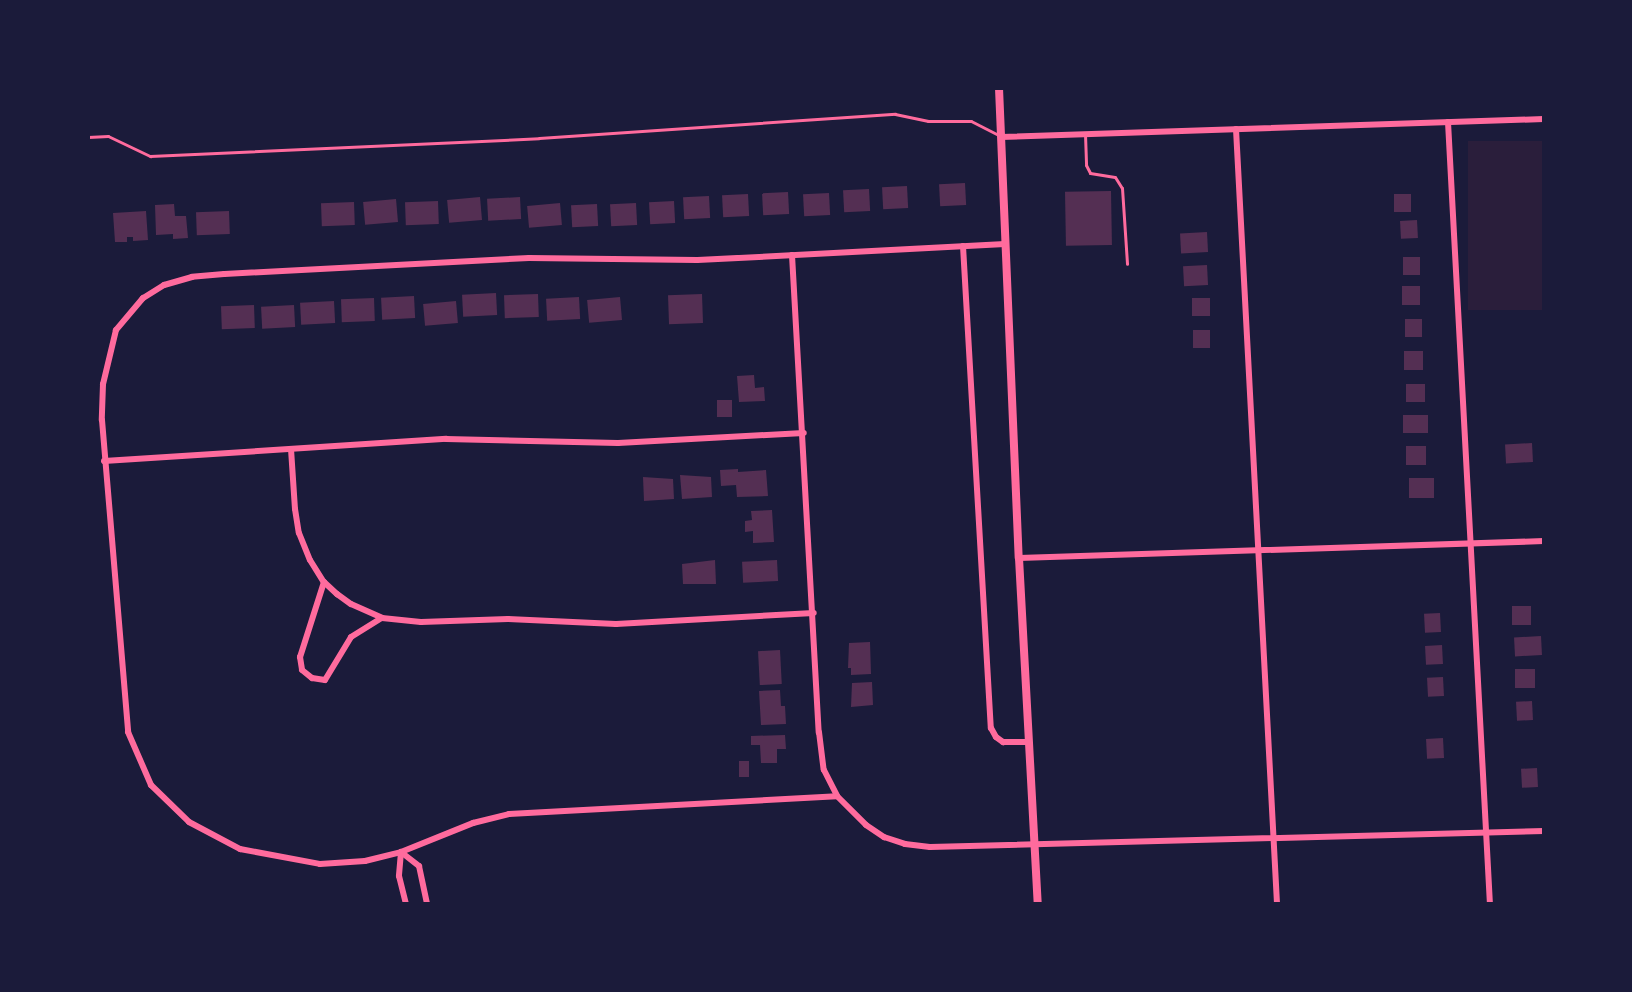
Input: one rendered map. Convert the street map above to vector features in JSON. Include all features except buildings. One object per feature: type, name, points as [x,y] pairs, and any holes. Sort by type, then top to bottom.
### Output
[{"type":"main road","points":[[999,88],[1019,558],[1038,903]]},
{"type":"street","points":[[1001,137],[1544,119]]},
{"type":"street","points":[[1448,122],[1490,903]]},
{"type":"street","points":[[1236,129],[1277,903]]},
{"type":"street","points":[[837,796],[509,814],[473,823],[402,852],[365,861],[320,864],[240,849],[189,822],[151,785],[128,732],[104,460],[103,384],[116,330],[143,298],[164,285],[192,277],[495,260],[697,260],[1005,244]]},
{"type":"street","points":[[963,246],[991,728],[996,737],[1003,742],[1029,742]]},
{"type":"street","points":[[792,255],[804,433],[819,732],[824,770],[837,796],[866,825],[905,844],[930,847],[1544,831]]},
{"type":"street","points":[[104,460],[446,439],[618,443],[804,433]]},
{"type":"street","points":[[291,449],[299,532],[310,560],[324,582],[351,604],[382,618],[421,622],[508,619],[616,624],[814,613]]},
{"type":"street","points":[[1019,558],[1544,541]]},
{"type":"street","points":[[324,582],[300,657],[302,670],[312,678],[325,680],[351,637],[382,618]]},
{"type":"street","points":[[402,852],[399,876],[406,903]]},
{"type":"street","points":[[402,852],[419,866],[427,903]]},
{"type":"lane","points":[[88,137],[108,136],[150,156],[539,138],[895,114],[928,121],[971,121],[1001,137]]},
{"type":"lane","points":[[1085,134],[1087,170],[1094,175],[1115,177],[1122,188],[1127,264]]},
{"type":"shaded area","points":[[1468,141],[1543,141],[1543,310],[1468,310]]}]
